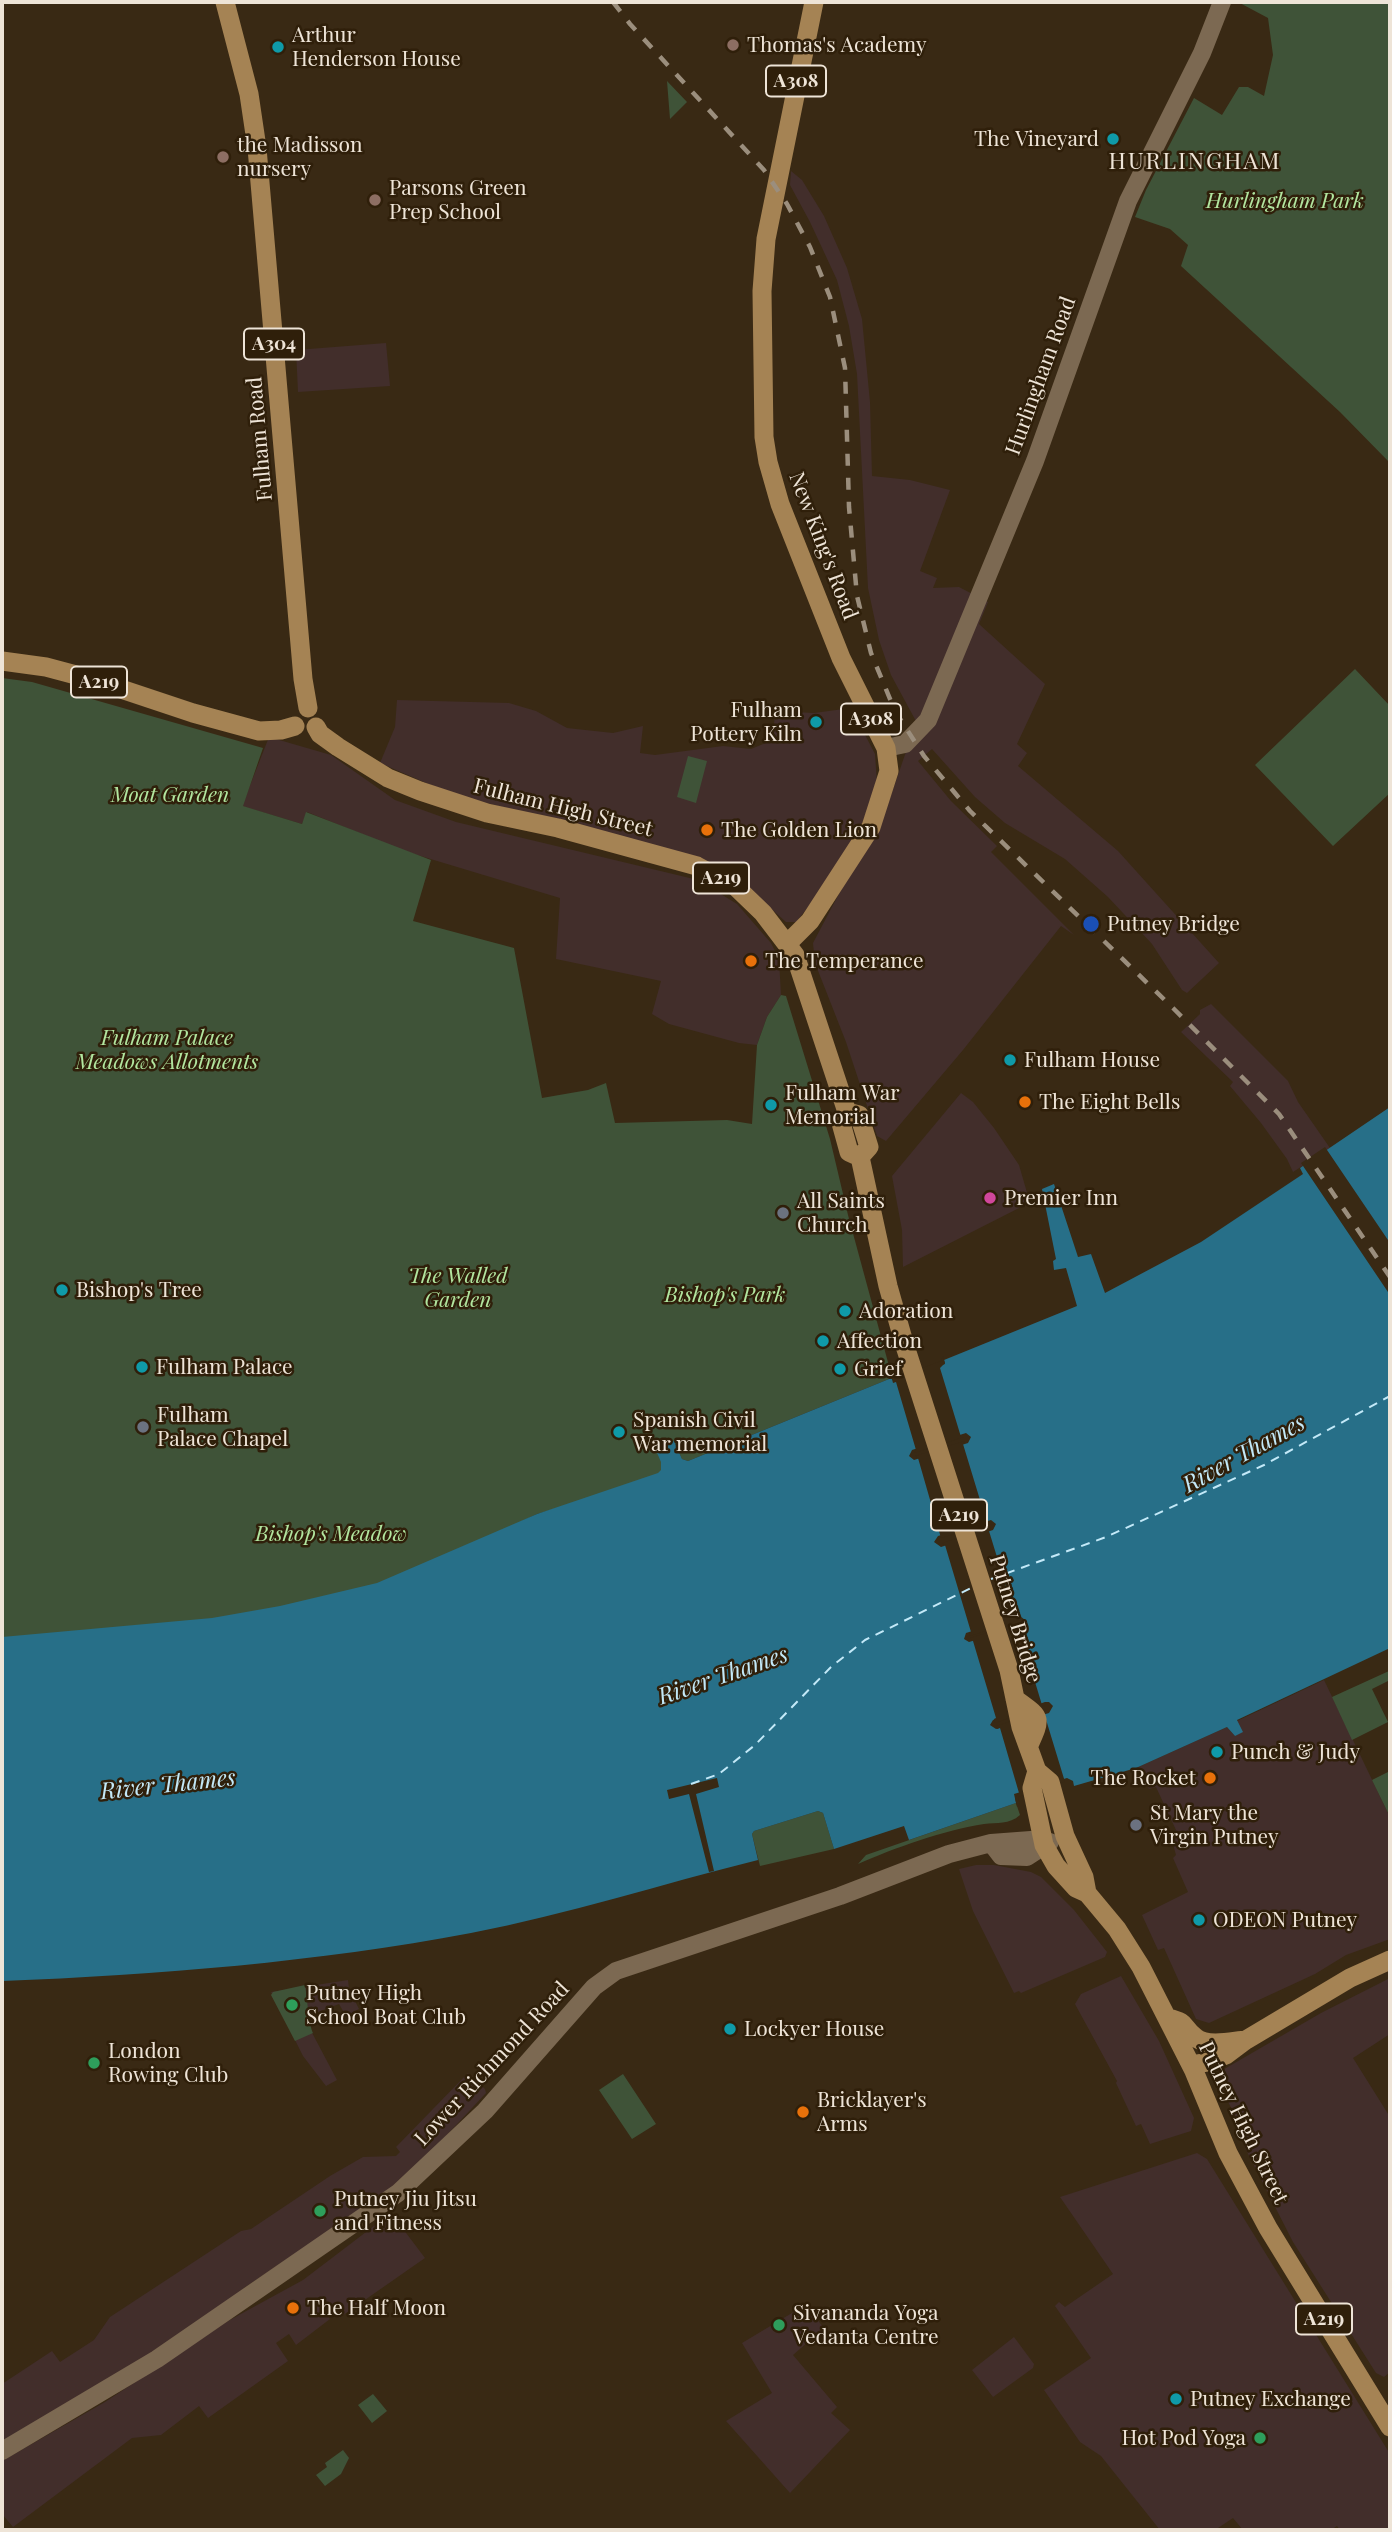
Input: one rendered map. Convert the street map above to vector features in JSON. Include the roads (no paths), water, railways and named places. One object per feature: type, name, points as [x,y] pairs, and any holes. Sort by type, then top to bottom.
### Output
[{"type":"main road","name":"Fulham Road","points":[[225,2],[236,38],[256,136],[303,679],[308,709]]},
{"type":"main road","name":"New King's Road","points":[[788,943],[810,921],[871,827],[889,771],[886,748],[841,658],[780,504],[764,437],[762,292],[766,239],[814,2]]},
{"type":"main road","name":"Hurlingham Road","points":[[886,748],[905,744],[928,720],[1035,461],[1128,201],[1204,50],[1222,2]]},
{"type":"main road","name":"A219","points":[[2,661],[46,667],[91,679],[193,713],[259,730],[281,730],[295,726],[306,733],[317,727],[317,715],[308,709]]},
{"type":"main road","points":[[295,726],[293,722],[297,713],[308,709]]},
{"type":"main road","name":"Fulham High Street","points":[[317,727],[320,734],[338,747],[388,778],[430,795],[487,813],[621,845],[709,871],[743,893],[788,943]]},
{"type":"main road","name":"Putney Bridge","points":[[788,943],[800,968],[847,1112],[859,1115],[869,1142],[869,1147],[860,1157],[888,1286],[1016,1699],[1036,1715],[1038,1724],[1028,1745],[1037,1771],[1049,1782],[1043,1809]]},
{"type":"main road","name":"A219","points":[[1043,1809],[1065,1836]]},
{"type":"main road","name":"A219","points":[[1043,1809],[1044,1845],[1056,1866],[1076,1888],[1087,1893]]},
{"type":"main road","name":"Lower Richmond Road","points":[[991,1843],[1006,1834],[1023,1830],[1043,1809]]},
{"type":"main road","points":[[1044,1845],[1065,1836]]},
{"type":"main road","name":"Putney High Street","points":[[1065,1836],[1084,1877],[1087,1893],[1132,1952],[1168,2018],[1224,2144],[1268,2228],[1390,2427]]},
{"type":"main road","name":"Lower Richmond Road","points":[[2,2451],[157,2359],[398,2193],[485,2111],[594,1987],[616,1971],[840,1896],[949,1854],[991,1843],[1031,1840],[1044,1845]]},
{"type":"main road","points":[[1191,2065],[1226,2055],[1246,2040],[1350,1978],[1390,1960]]},
{"type":"main road","points":[[1168,2018],[1183,2022],[1195,2038],[1204,2042],[1246,2040]]},
{"type":"water","name":"River Thames","points":[[1390,1107],[1390,1648],[1237,1720],[1243,1732],[1235,1736],[1227,1727],[1136,1768],[1074,1786],[1073,1781],[1067,1778],[1014,1794],[1016,1803],[909,1840],[904,1826],[834,1849],[823,1813],[818,1811],[754,1831],[752,1834],[758,1860],[579,1908],[471,1933],[355,1952],[237,1966],[2,1981],[2,1637],[212,1618],[280,1606],[377,1583],[537,1514],[658,1473],[661,1470],[661,1462],[655,1448],[674,1441],[682,1459],[688,1461],[889,1379],[894,1382],[945,1364],[944,1360],[1077,1306],[1066,1268],[1054,1270],[1053,1261],[1056,1259],[1042,1189],[1054,1184],[1078,1257],[1091,1254],[1105,1293],[1201,1242],[1303,1174],[1300,1168]],"holes":[[[966,1433],[971,1437],[968,1443],[914,1460],[909,1456],[912,1450]],[[991,1520],[996,1524],[993,1530],[941,1547],[934,1542],[938,1536]],[[1020,1616],[1025,1620],[1023,1626],[969,1642],[964,1639],[966,1633]],[[1045,1702],[1053,1706],[1049,1713],[996,1729],[990,1725],[993,1720]]]},
{"type":"railway","points":[[613,2],[764,170],[787,204],[810,247],[830,297],[845,368],[849,507],[857,596],[871,653],[895,711],[924,756],[970,811],[1279,1114],[1390,1277]]},
{"type":"place","name":"Thomas's Academy","points":[[733,45]]},
{"type":"place","name":"Arthur Henderson House","points":[[278,47]]},
{"type":"place","name":"The Vineyard","points":[[1113,139]]},
{"type":"place","name":"the Madisson nursery","points":[[223,157]]},
{"type":"place","name":"Parsons Green Prep School","points":[[375,200]]},
{"type":"place","name":"Fulham Pottery Kiln","points":[[816,722]]},
{"type":"place","name":"The Golden Lion","points":[[707,830]]},
{"type":"place","name":"Putney Bridge","points":[[1091,924]]},
{"type":"place","name":"The Temperance","points":[[751,961]]},
{"type":"place","name":"Fulham House","points":[[1010,1060]]},
{"type":"place","name":"The Eight Bells","points":[[1025,1102]]},
{"type":"place","name":"Fulham War Memorial","points":[[771,1105]]},
{"type":"place","name":"Premier Inn","points":[[990,1198]]},
{"type":"place","name":"All Saints Church","points":[[783,1213]]},
{"type":"place","name":"Bishop's Tree","points":[[62,1290]]},
{"type":"place","name":"Adoration","points":[[845,1311]]},
{"type":"place","name":"Affection","points":[[823,1341]]},
{"type":"place","name":"Fulham Palace","points":[[142,1367]]},
{"type":"place","name":"Grief","points":[[840,1369]]},
{"type":"place","name":"Fulham Palace Chapel","points":[[143,1427]]},
{"type":"place","name":"Spanish Civil War memorial","points":[[619,1432]]},
{"type":"place","name":"Punch & Judy","points":[[1217,1752]]},
{"type":"place","name":"The Rocket","points":[[1210,1778]]},
{"type":"place","name":"St Mary the Virgin Putney","points":[[1136,1825]]},
{"type":"place","name":"ODEON Putney","points":[[1199,1920]]},
{"type":"place","name":"Putney High School Boat Club","points":[[292,2005]]},
{"type":"place","name":"Lockyer House","points":[[730,2029]]},
{"type":"place","name":"London Rowing Club","points":[[94,2063]]},
{"type":"place","name":"Bricklayer's Arms","points":[[803,2112]]},
{"type":"place","name":"Putney Jiu Jitsu and Fitness","points":[[320,2211]]},
{"type":"place","name":"The Half Moon","points":[[293,2308]]},
{"type":"place","name":"Sivananda Yoga Vedanta Centre","points":[[779,2325]]},
{"type":"place","name":"Putney Exchange","points":[[1176,2399]]},
{"type":"place","name":"Hot Pod Yoga","points":[[1260,2438]]},
{"type":"district","name":"HURLINGHAM","points":[[1195,162]]},
{"type":"park label","name":"Hurlingham Park","points":[[1285,201]]},
{"type":"park label","name":"Moat Garden","points":[[170,795]]},
{"type":"park label","name":"Fulham Palace Meadows Allotments","points":[[167,1050]]},
{"type":"park label","name":"The Walled Garden","points":[[458,1288]]},
{"type":"park label","name":"Bishop's Park","points":[[725,1295]]},
{"type":"park label","name":"Bishop's Meadow","points":[[331,1534]]}]
